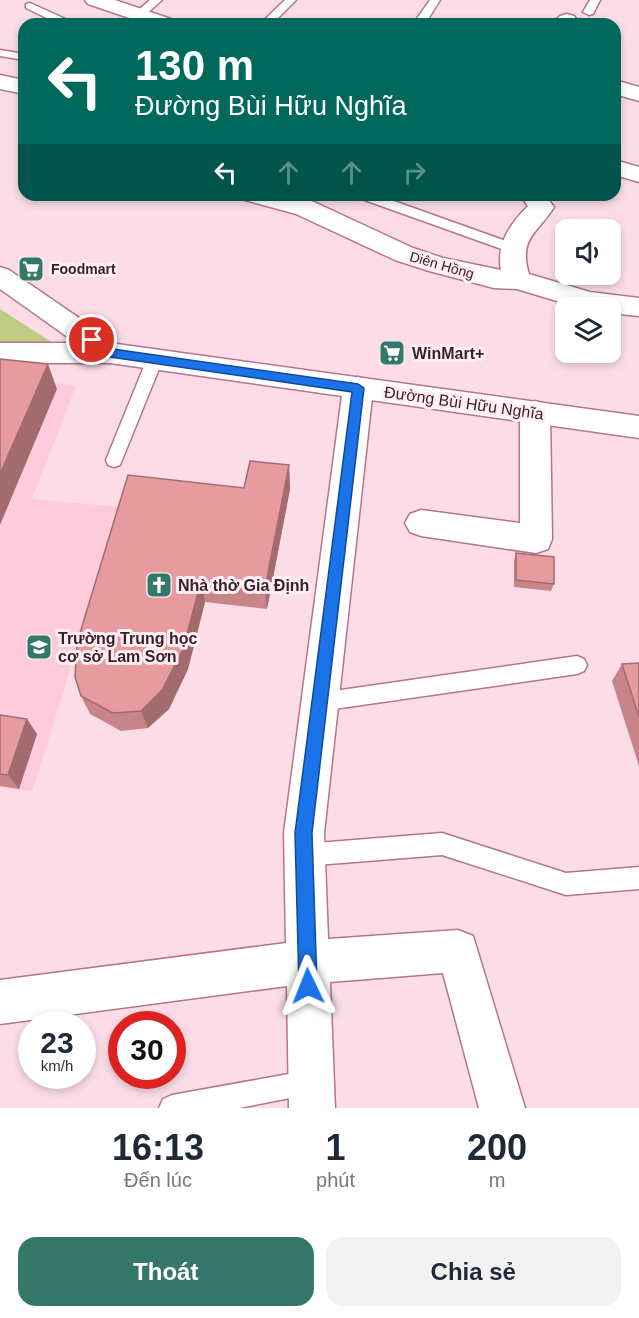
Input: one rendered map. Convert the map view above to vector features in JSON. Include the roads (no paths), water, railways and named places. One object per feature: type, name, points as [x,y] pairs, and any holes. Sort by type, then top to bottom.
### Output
[{"type":"street","points":[[106,2],[148,18]]},
{"type":"street","points":[[0,82],[18,86]]},
{"type":"street","points":[[621,89],[639,94]]},
{"type":"street","points":[[621,169],[639,175]]},
{"type":"street","name":"Diên Hồng","points":[[285,201],[404,254],[468,273],[517,280],[590,301],[639,307]]},
{"type":"street","points":[[517,280],[512,264],[518,230],[542,207],[537,201]]},
{"type":"street","name":"Đường Bùi Hữu Nghĩa","points":[[0,276],[110,353]]},
{"type":"street","name":"Đường Bùi Hữu Nghĩa","points":[[0,353],[110,353],[639,427]]},
{"type":"street","points":[[311,1095],[304,833],[358,388]]},
{"type":"street","points":[[421,523],[536,539],[535,412]]},
{"type":"street","points":[[0,1002],[307,962],[458,951],[502,1108]]},
{"type":"lane","points":[[139,15],[157,0]]},
{"type":"lane","points":[[272,18],[291,0]]},
{"type":"lane","points":[[423,18],[435,0]]},
{"type":"lane","points":[[588,12],[595,0]]},
{"type":"lane","points":[[30,6],[55,18]]},
{"type":"lane","points":[[0,53],[18,58]]},
{"type":"lane","points":[[381,201],[515,249]]},
{"type":"lane","points":[[114,460],[155,359]]},
{"type":"lane","points":[[320,702],[577,665]]},
{"type":"lane","points":[[304,855],[442,844],[566,884],[639,878]]},
{"type":"lane","points":[[172,1108],[311,1095]]},
{"type":"place","name":"Foodmart","points":[[31,269]]},
{"type":"place","name":"WinMart+","points":[[392,353]]},
{"type":"place","name":"Nhà thờ Gia Định","points":[[159,585]]},
{"type":"place","name":"Trường Trung học cơ sở Lam Sơn","points":[[39,647]]}]
